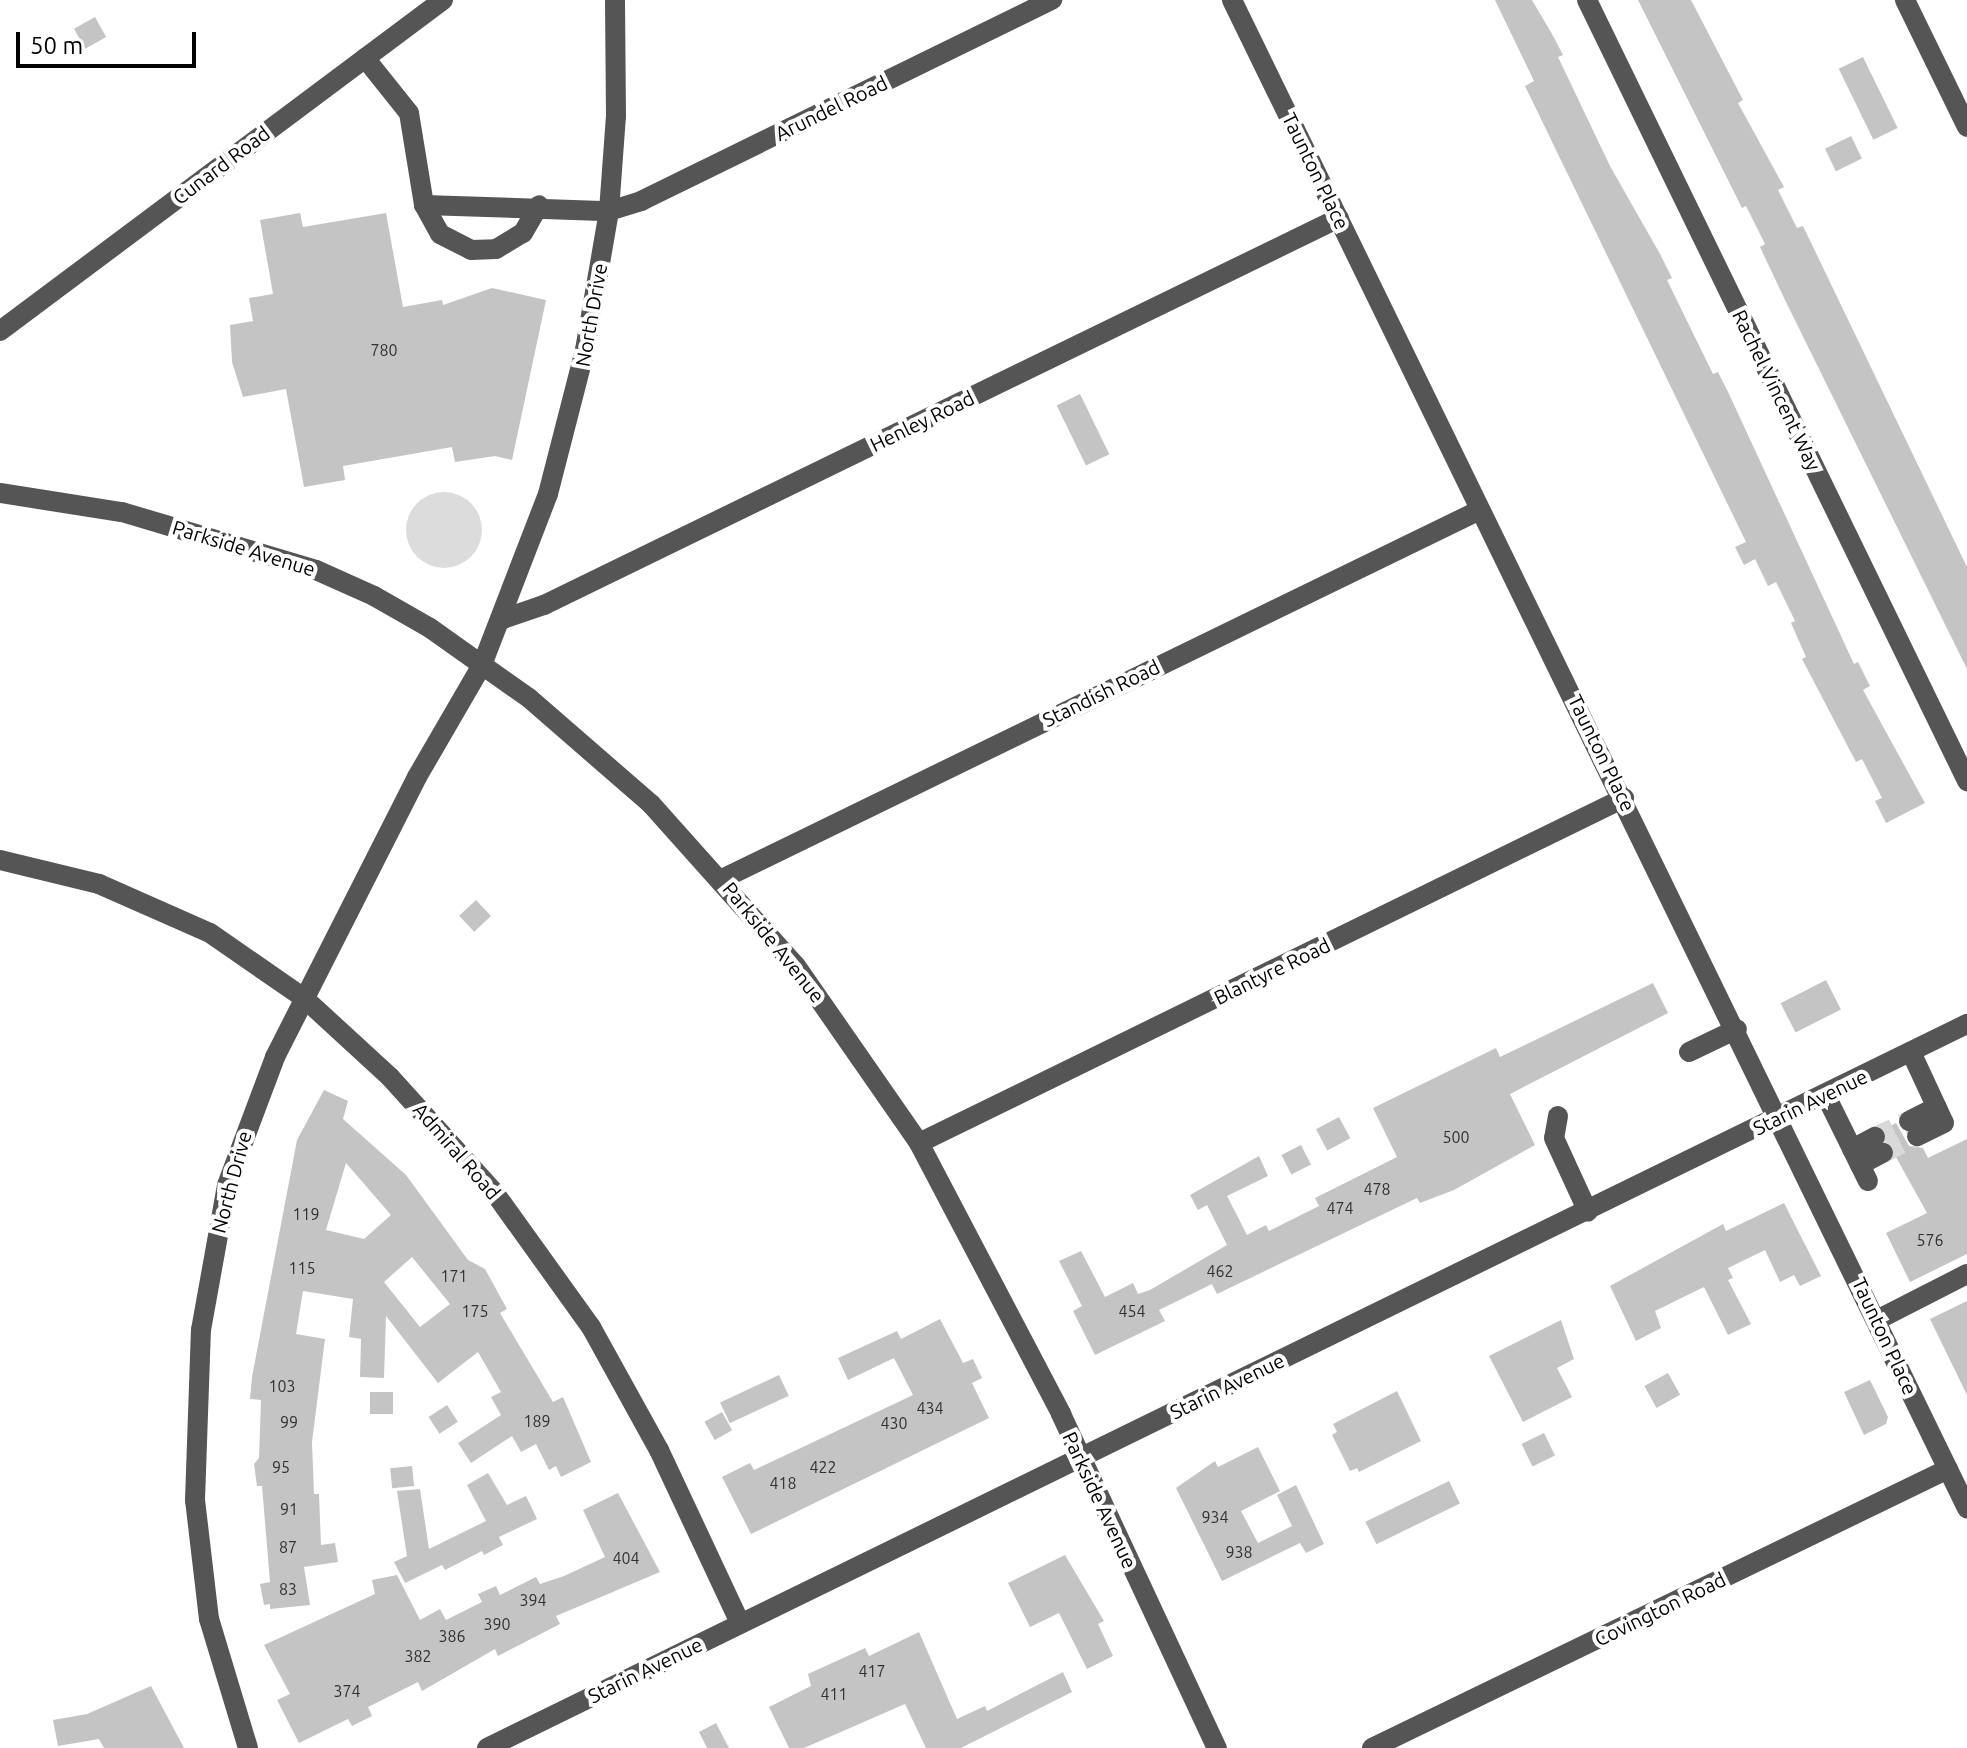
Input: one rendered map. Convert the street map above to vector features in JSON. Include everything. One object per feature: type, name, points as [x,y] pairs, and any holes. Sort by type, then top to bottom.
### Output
[{"type":"street","name":"Cunard Road","points":[[0,331],[443,0]]},
{"type":"street","name":"North Drive","points":[[248,1748],[223,1676],[203,1580],[195,1500],[195,1400],[212,1257],[227,1185],[249,1115],[304,998],[417,777],[482,665],[503,619],[569,423],[609,211],[616,116],[615,0]]},
{"type":"street","name":"Arundel Road","points":[[609,211],[641,201],[1052,0]]},
{"type":"street","name":"Taunton Place","points":[[1232,0],[1781,1117],[1967,1508]]},
{"type":"street","name":"Rachel Vincent Way","points":[[1587,0],[1967,781]]},
{"type":"street","points":[[1905,0],[1967,127]]},
{"type":"street","points":[[365,58],[409,113],[424,205],[434,227],[448,240],[483,251],[523,233],[539,205]]},
{"type":"street","points":[[424,205],[539,205],[609,211]]},
{"type":"street","name":"Henley Road","points":[[503,619],[544,605],[1339,218]]},
{"type":"street","name":"Parkside Avenue","points":[[0,493],[122,512],[316,570],[408,615],[575,734],[722,879],[830,1011],[919,1143],[1080,1457],[1217,1748]]},
{"type":"street","name":"Standish Road","points":[[722,879],[1480,510]]},
{"type":"street","name":"Blantyre Road","points":[[919,1143],[1624,798]]},
{"type":"street","name":"Admiral Road","points":[[0,860],[86,880],[156,906],[210,933],[304,998],[440,1129],[545,1258],[615,1367],[740,1623]]},
{"type":"street","name":"Starin Avenue","points":[[487,1748],[1967,1024]]},
{"type":"street","points":[[1689,1052],[1737,1029]]},
{"type":"street","points":[[1911,1052],[1944,1123],[1913,1129]]},
{"type":"street","points":[[1825,1094],[1860,1165],[1879,1145]]},
{"type":"street","points":[[1558,1116],[1554,1138],[1588,1212]]},
{"type":"street","points":[[1877,1320],[1967,1274]]},
{"type":"street","name":"Covington Road","points":[[1372,1748],[1948,1469]]},
{"type":"shaded area","points":[[444,492],[459,495],[471,503],[479,515],[482,530],[479,545],[471,557],[459,565],[444,568],[429,565],[417,557],[409,545],[406,530],[409,515],[417,503],[429,495]]},
{"type":"building","points":[[1495,0],[1532,0],[1552,34],[1563,55],[1558,57],[1610,166],[1672,278],[1667,280],[1713,374],[1718,372],[1729,394],[1854,664],[1858,662],[1870,686],[1863,690],[1925,803],[1886,823],[1875,801],[1882,798],[1862,759],[1856,762],[1802,659],[1806,657],[1791,623],[1795,621],[1776,582],[1768,586],[1755,559],[1744,565],[1735,547],[1746,542],[1525,86],[1534,81]]},
{"type":"building","points":[[1638,0],[1691,0],[1743,100],[1738,103],[1784,187],[1778,190],[1797,228],[1803,226],[1967,567],[1967,669],[1785,300],[1760,247],[1765,244],[1746,206],[1742,208]]},
{"type":"building","points":[[95,17],[106,37],[85,49],[74,29]]},
{"type":"building","points":[[1863,57],[1898,128],[1873,140],[1839,69]]},
{"type":"building","points":[[1851,136],[1862,158],[1836,171],[1825,149]]},
{"type":"building","points":[[300,213],[303,227],[386,213],[403,307],[442,300],[443,305],[492,288],[546,300],[512,460],[495,456],[455,462],[452,447],[343,466],[345,480],[304,487],[286,389],[243,397],[232,362],[230,325],[253,321],[249,298],[273,294],[260,220]]},
{"type":"building","points":[[1080,394],[1109,454],[1086,466],[1057,405]]},
{"type":"building","points":[[476,900],[491,916],[474,932],[459,916]]},
{"type":"building","points":[[1826,980],[1841,1009],[1796,1033],[1781,1003]]},
{"type":"building","points":[[1653,983],[1668,1013],[1510,1094],[1535,1145],[1454,1190],[1420,1203],[1417,1198],[1217,1294],[1212,1284],[1159,1310],[1165,1321],[1095,1355],[1073,1311],[1082,1306],[1059,1261],[1081,1251],[1105,1297],[1133,1283],[1138,1294],[1150,1290],[1227,1245],[1207,1205],[1198,1210],[1190,1195],[1259,1156],[1268,1176],[1227,1196],[1247,1235],[1266,1225],[1269,1231],[1319,1206],[1315,1198],[1397,1157],[1373,1108],[1496,1048],[1500,1057]]},
{"type":"building","points":[[324,1090],[348,1101],[343,1119],[406,1175],[468,1260],[485,1269],[507,1309],[500,1313],[553,1402],[563,1397],[591,1462],[561,1477],[556,1466],[549,1470],[536,1444],[521,1452],[512,1436],[471,1463],[458,1443],[501,1415],[491,1397],[501,1392],[478,1352],[438,1383],[386,1316],[384,1378],[360,1377],[361,1339],[349,1337],[353,1299],[303,1291],[296,1334],[325,1339],[312,1442],[314,1494],[319,1494],[321,1545],[335,1543],[338,1562],[304,1567],[310,1605],[270,1609],[270,1604],[264,1605],[260,1584],[270,1582],[262,1486],[257,1486],[254,1464],[259,1458],[261,1400],[250,1399],[297,1140]],"holes":[[[346,1163],[391,1215],[364,1239],[326,1230]],[[412,1257],[450,1304],[420,1327],[384,1282]]]},
{"type":"building","points":[[1339,1117],[1350,1138],[1327,1150],[1316,1129]]},
{"type":"building","points":[[1896,1123],[1909,1146],[1923,1148],[1928,1158],[1967,1139],[1967,1254],[1910,1282],[1886,1233],[1927,1213],[1887,1141],[1885,1129]]},
{"type":"building","points":[[1301,1145],[1311,1165],[1291,1175],[1281,1155]]},
{"type":"building","points":[[1784,1203],[1821,1276],[1800,1286],[1794,1275],[1780,1282],[1765,1250],[1728,1268],[1733,1278],[1728,1280],[1751,1324],[1728,1335],[1704,1287],[1655,1311],[1661,1328],[1636,1341],[1610,1286],[1723,1224],[1726,1231]]},
{"type":"building","points":[[1967,1301],[1967,1395],[1930,1319]]},
{"type":"building","points":[[940,1319],[963,1363],[973,1359],[982,1378],[972,1383],[989,1418],[751,1534],[722,1477],[750,1463],[754,1470],[913,1395],[894,1358],[848,1380],[838,1358],[897,1331],[901,1339]]},
{"type":"building","points":[[1561,1320],[1574,1359],[1557,1368],[1572,1397],[1523,1422],[1489,1356]]},
{"type":"building","points":[[1668,1373],[1680,1395],[1657,1408],[1644,1386]]},
{"type":"building","points":[[779,1375],[789,1396],[730,1423],[720,1402]]},
{"type":"building","points":[[1870,1380],[1888,1417],[1886,1424],[1864,1435],[1844,1392]]},
{"type":"building","points":[[1397,1391],[1421,1441],[1359,1472],[1357,1468],[1350,1471],[1332,1435],[1337,1432],[1333,1424]]},
{"type":"building","points":[[370,1392],[393,1392],[393,1414],[370,1414]]},
{"type":"building","points":[[447,1405],[458,1422],[439,1434],[429,1417]]},
{"type":"building","points":[[722,1412],[732,1430],[715,1440],[705,1422]]},
{"type":"building","points":[[1544,1433],[1555,1455],[1532,1466],[1522,1444]]},
{"type":"building","points":[[1258,1447],[1280,1491],[1241,1511],[1258,1543],[1292,1526],[1277,1495],[1296,1485],[1324,1544],[1306,1553],[1300,1543],[1222,1581],[1176,1488],[1215,1461],[1218,1467]]},
{"type":"building","points":[[412,1466],[414,1486],[392,1488],[390,1468]]},
{"type":"building","points":[[488,1473],[507,1505],[526,1496],[537,1519],[499,1537],[503,1545],[484,1555],[482,1551],[445,1570],[442,1565],[405,1583],[394,1562],[407,1556],[397,1491],[420,1489],[429,1549],[486,1521],[467,1485]]},
{"type":"building","points":[[1449,1481],[1460,1503],[1376,1544],[1365,1522]]},
{"type":"building","points":[[618,1493],[660,1572],[556,1616],[560,1624],[498,1656],[495,1649],[422,1691],[418,1682],[368,1707],[372,1716],[352,1726],[348,1719],[299,1743],[277,1700],[290,1694],[264,1645],[375,1594],[372,1580],[397,1575],[420,1620],[440,1609],[446,1620],[482,1602],[478,1594],[496,1586],[500,1595],[536,1577],[540,1584],[564,1576],[605,1557],[583,1510]]},
{"type":"building","points":[[1065,1555],[1104,1621],[1098,1624],[1113,1656],[1087,1669],[1059,1613],[1030,1627],[1008,1583]]},
{"type":"building","points":[[919,1632],[957,1719],[985,1706],[987,1711],[1063,1672],[1072,1692],[961,1748],[926,1748],[905,1704],[804,1748],[789,1748],[769,1707],[811,1686],[808,1674],[865,1648],[869,1656]]},
{"type":"building","points":[[151,1686],[184,1748],[104,1748],[99,1739],[58,1746],[53,1720],[87,1714]]},
{"type":"building","points":[[716,1723],[729,1748],[707,1748],[699,1732]]},
{"type":"tunnel","points":[[1875,1137],[1909,1121]]},
{"type":"tunnel","points":[[1883,1153],[1917,1136]]}]
